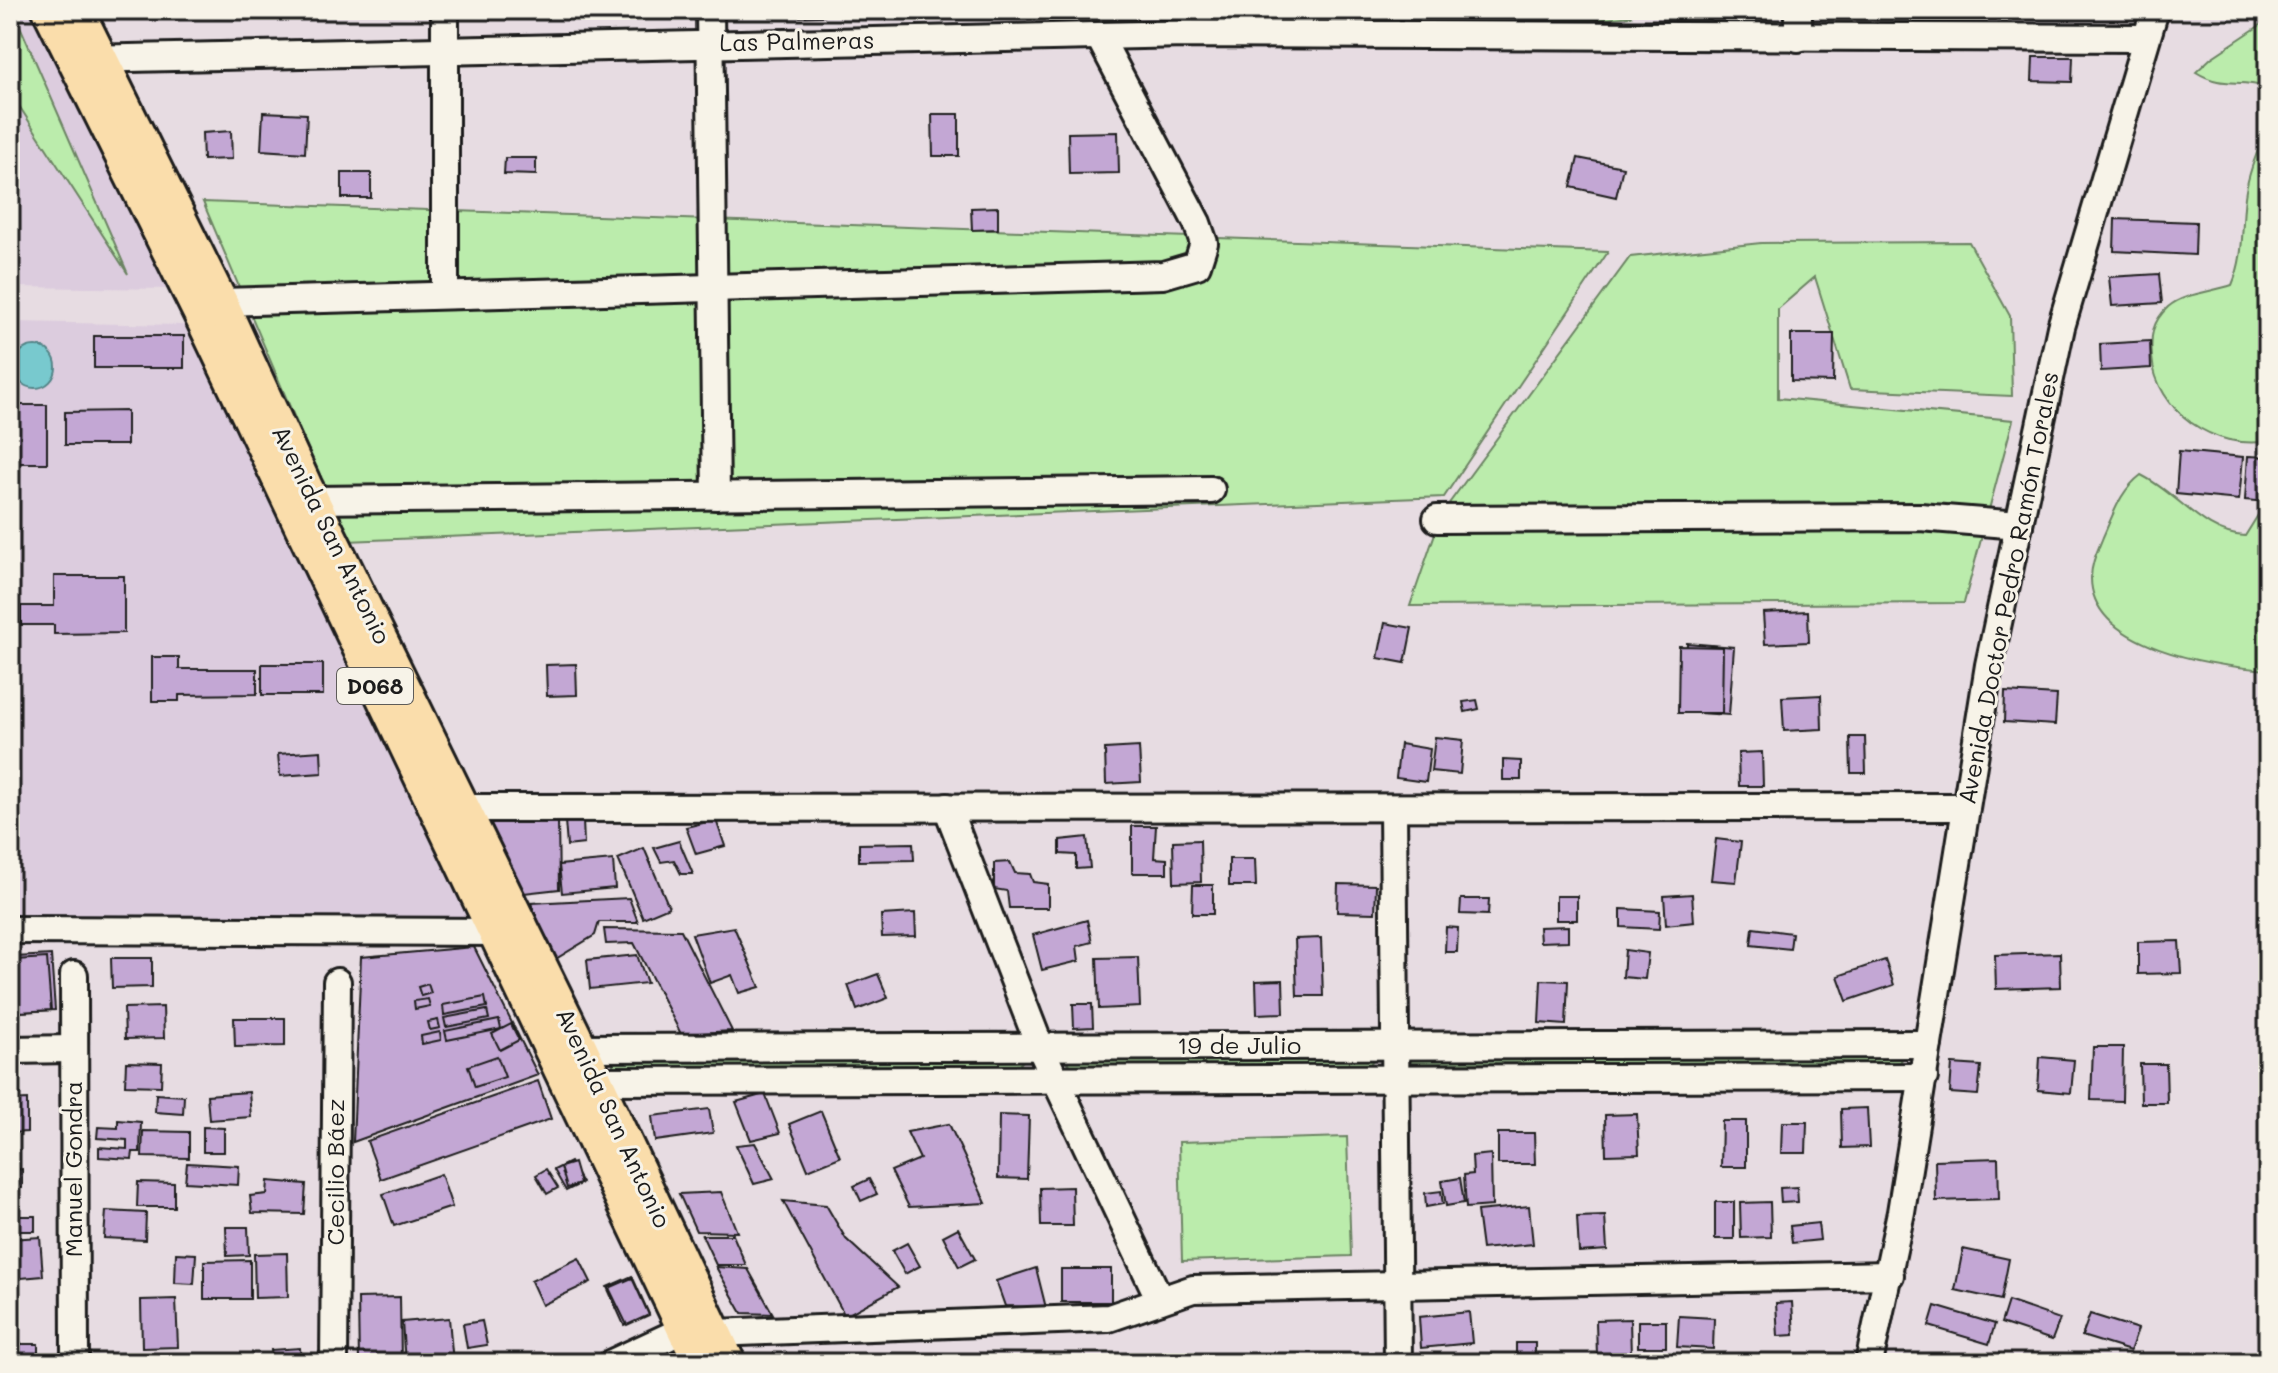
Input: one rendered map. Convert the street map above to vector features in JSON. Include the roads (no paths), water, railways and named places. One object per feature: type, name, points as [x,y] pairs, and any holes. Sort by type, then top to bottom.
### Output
[{"type":"main road","name":"Avenida San Antonio","points":[[49,10],[86,59],[210,307],[700,1331],[729,1363]]},
{"type":"main road","name":"Avenida San Antonio","points":[[77,10],[86,59]]},
{"type":"main road","name":"Avenida San Antonio","points":[[210,307],[313,500],[463,808],[508,932]]},
{"type":"main road","name":"Avenida San Antonio","points":[[700,1331],[700,1363]]},
{"type":"street","points":[[445,10],[445,295]]},
{"type":"street","points":[[710,10],[716,496]]},
{"type":"street","points":[[1798,10],[1798,38]]},
{"type":"street","name":"Avenida Doctor Pedro Ramón Torales","points":[[1869,1363],[1890,1275],[1983,697],[2019,525],[2061,327],[2155,10]]},
{"type":"street","name":"Las Palmeras","points":[[86,59],[710,43],[1100,38],[1186,22],[1798,38],[2146,38]]},
{"type":"street","points":[[210,307],[445,295],[1163,275],[1197,265],[1204,243],[1197,223],[1100,38]]},
{"type":"street","points":[[313,500],[1211,490]]},
{"type":"street","points":[[1437,519],[1920,517],[2019,525]]},
{"type":"street","points":[[947,807],[1040,1047],[1160,1300]]},
{"type":"street","points":[[463,808],[1966,807]]},
{"type":"street","points":[[1393,808],[1393,1079],[1398,1363]]},
{"type":"street","points":[[10,930],[508,932]]},
{"type":"street","name":"Manuel Gondra","points":[[74,975],[75,1363]]},
{"type":"street","name":"Cecilio Báez","points":[[334,1363],[337,982]]},
{"type":"street","name":"19 de Julio","points":[[565,1048],[1928,1044]]},
{"type":"street","points":[[10,1050],[74,1049]]},
{"type":"street","name":"19 de Julio","points":[[579,1081],[1924,1077]]},
{"type":"street","points":[[612,1363],[700,1331],[1109,1318],[1178,1292],[1217,1288],[1398,1287],[1890,1275]]},
{"type":"water","points":[[35,346],[50,352],[56,367],[50,382],[35,388],[20,382],[14,367],[20,352]]}]
